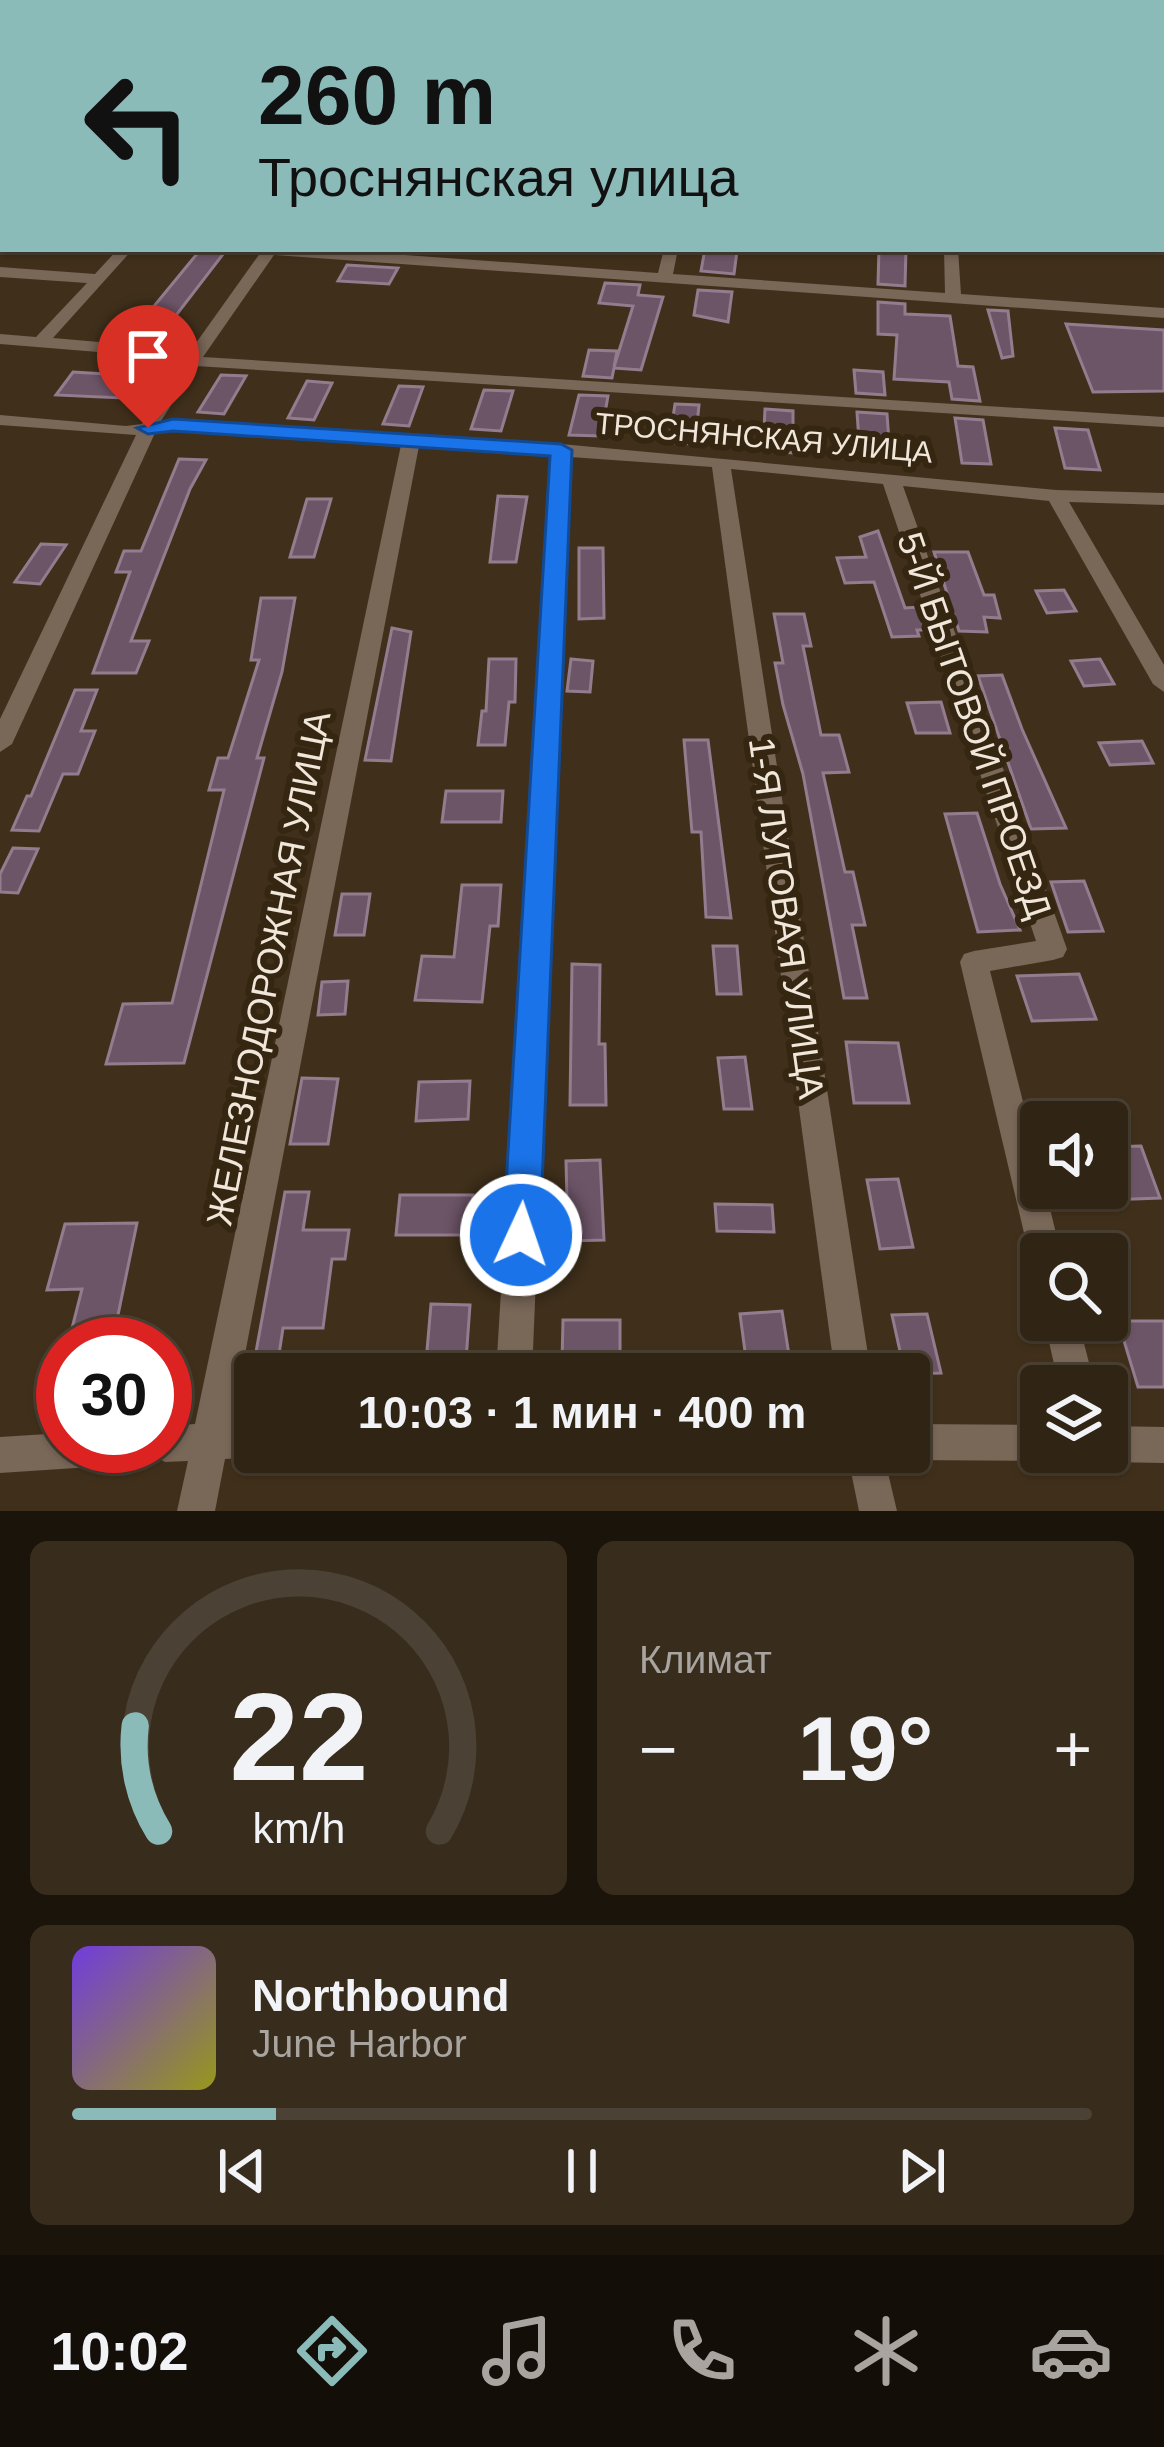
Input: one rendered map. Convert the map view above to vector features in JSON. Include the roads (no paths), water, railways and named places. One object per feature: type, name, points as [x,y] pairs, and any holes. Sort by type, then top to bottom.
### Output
[{"type":"street","points":[[41,342],[123,252]]},
{"type":"street","points":[[0,744],[148,428],[191,358],[269,252]]},
{"type":"street","points":[[310,252],[1164,313]]},
{"type":"street","points":[[664,279],[670,252]]},
{"type":"street","points":[[951,252],[952,299]]},
{"type":"street","points":[[0,272],[100,279]]},
{"type":"street","points":[[0,338],[191,358],[1164,422]]},
{"type":"street","name":"ТРОСНЯНСКАЯ УЛИЦА","points":[[0,420],[126,430],[173,425],[561,450],[1056,496],[1164,499]]},
{"type":"street","name":"ЖЕЛЕЗНОДОРОЖНАЯ УЛИЦА","points":[[196,1511],[411,440]]},
{"type":"street","points":[[515,1353],[561,450]]},
{"type":"street","name":"1-Я ЛУГОВАЯ УЛИЦА","points":[[721,462],[850,1353]]},
{"type":"street","name":"5-Й БЫТОВОЙ ПРОЕЗД","points":[[891,480],[1053,949],[974,962],[1040,1233]]},
{"type":"street","points":[[1056,496],[1164,684]]},
{"type":"street","points":[[192,1442],[234,1440]]},
{"type":"street","points":[[930,1442],[1020,1443]]},
{"type":"street","points":[[1128,1444],[1164,1445]]},
{"type":"street","points":[[0,1455],[36,1453]]},
{"type":"street","points":[[870,1473],[878,1511]]}]
